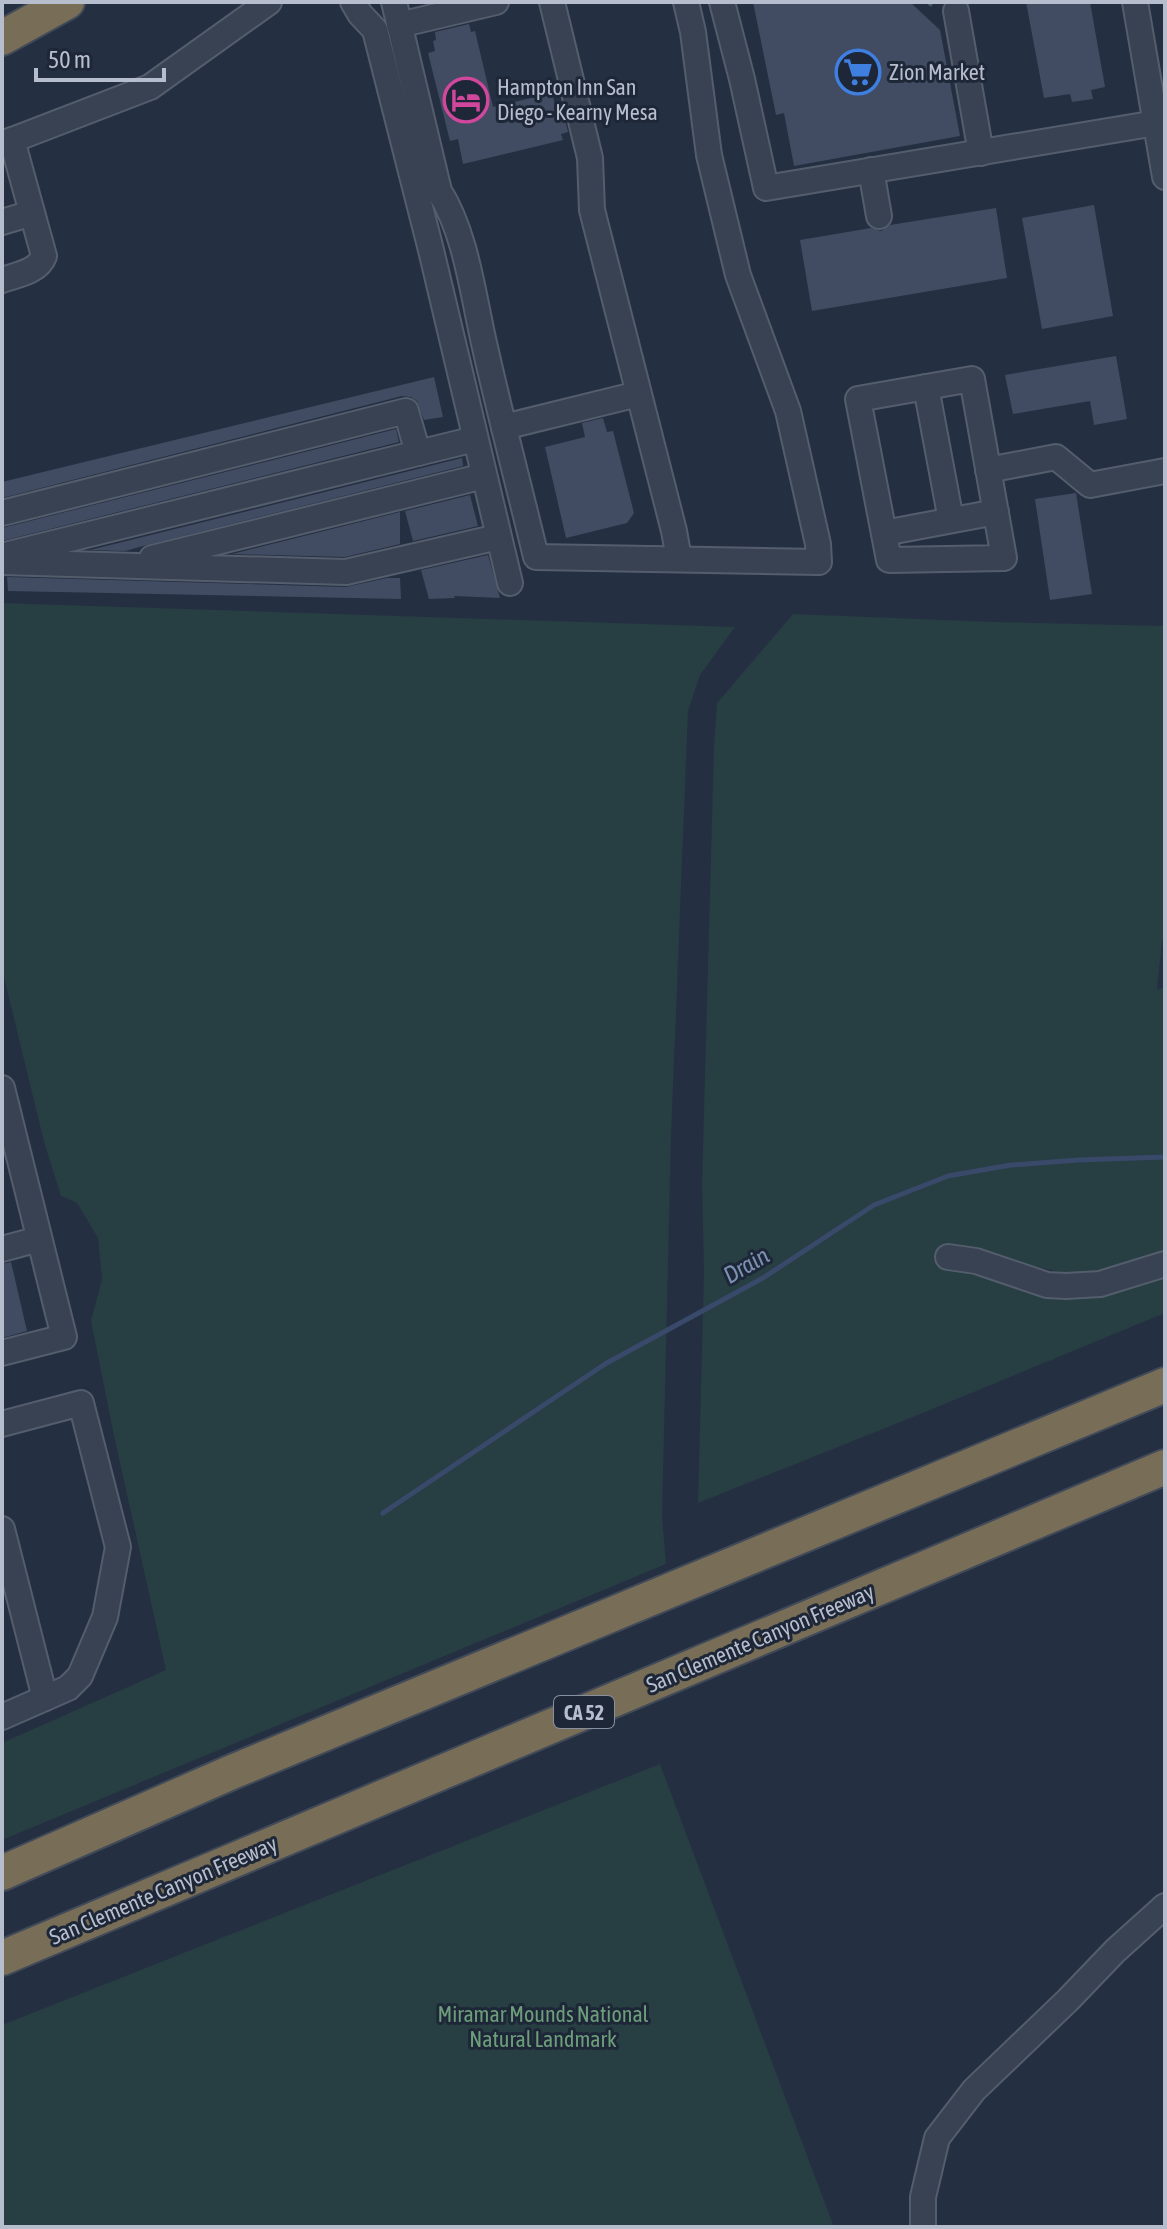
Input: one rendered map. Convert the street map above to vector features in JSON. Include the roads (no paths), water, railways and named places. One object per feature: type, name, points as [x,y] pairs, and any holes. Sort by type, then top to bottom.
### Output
[{"type":"highway","points":[[2,38],[67,2]]},
{"type":"highway","points":[[2,1873],[232,1772],[1165,1385]]},
{"type":"highway","name":"San Clemente Canyon Freeway","points":[[2,1958],[1165,1467]]},
{"type":"street","points":[[2,280],[35,268],[44,256],[7,142],[150,87],[269,2]]},
{"type":"street","points":[[353,2],[375,30],[510,583]]},
{"type":"street","points":[[496,2],[396,14],[439,191],[448,205],[461,241],[536,557],[819,562],[818,544],[788,411],[738,275],[709,155],[693,32],[686,2]]},
{"type":"street","points":[[552,2],[590,158],[592,210],[679,559]]},
{"type":"street","points":[[722,2],[766,188],[1052,141],[1160,136]]},
{"type":"street","points":[[1135,2],[1165,177]]},
{"type":"street","points":[[956,11],[981,153]]},
{"type":"street","points":[[871,170],[879,216]]},
{"type":"street","points":[[2,222],[32,213]]},
{"type":"street","points":[[972,379],[988,470],[1004,558],[889,560],[858,399],[972,379]]},
{"type":"street","points":[[926,387],[951,520]]},
{"type":"street","points":[[504,427],[638,394]]},
{"type":"street","points":[[2,513],[406,411],[418,453]]},
{"type":"street","points":[[2,555],[475,439]]},
{"type":"street","points":[[988,470],[1056,457],[1090,485],[1165,471]]},
{"type":"street","points":[[122,565],[484,476]]},
{"type":"street","points":[[884,533],[996,512]]},
{"type":"street","points":[[2,562],[346,572],[498,537]]},
{"type":"street","points":[[2,1088],[64,1337],[2,1353]]},
{"type":"street","points":[[2,1249],[39,1239]]},
{"type":"street","points":[[948,1257],[976,1261],[1047,1285],[1066,1286],[1100,1284],[1165,1264]]},
{"type":"street","points":[[2,1424],[81,1403],[118,1547],[105,1617],[80,1676],[68,1688],[2,1717]]},
{"type":"street","points":[[2,1529],[6,1572],[45,1698]]},
{"type":"street","points":[[923,2227],[923,2197],[937,2138],[974,2090],[1165,1906]]},
{"type":"waterway","name":"Drain","points":[[383,1513],[605,1364],[763,1278],[874,1205],[948,1176],[1011,1165],[1165,1157]]},
{"type":"place","name":"Zion Market","points":[[858,72]]},
{"type":"place","name":"Hampton Inn San Diego - Kearny Mesa","points":[[466,100]]},
{"type":"park label","name":"Miramar Mounds National Natural Landmark","points":[[543,2026]]}]
